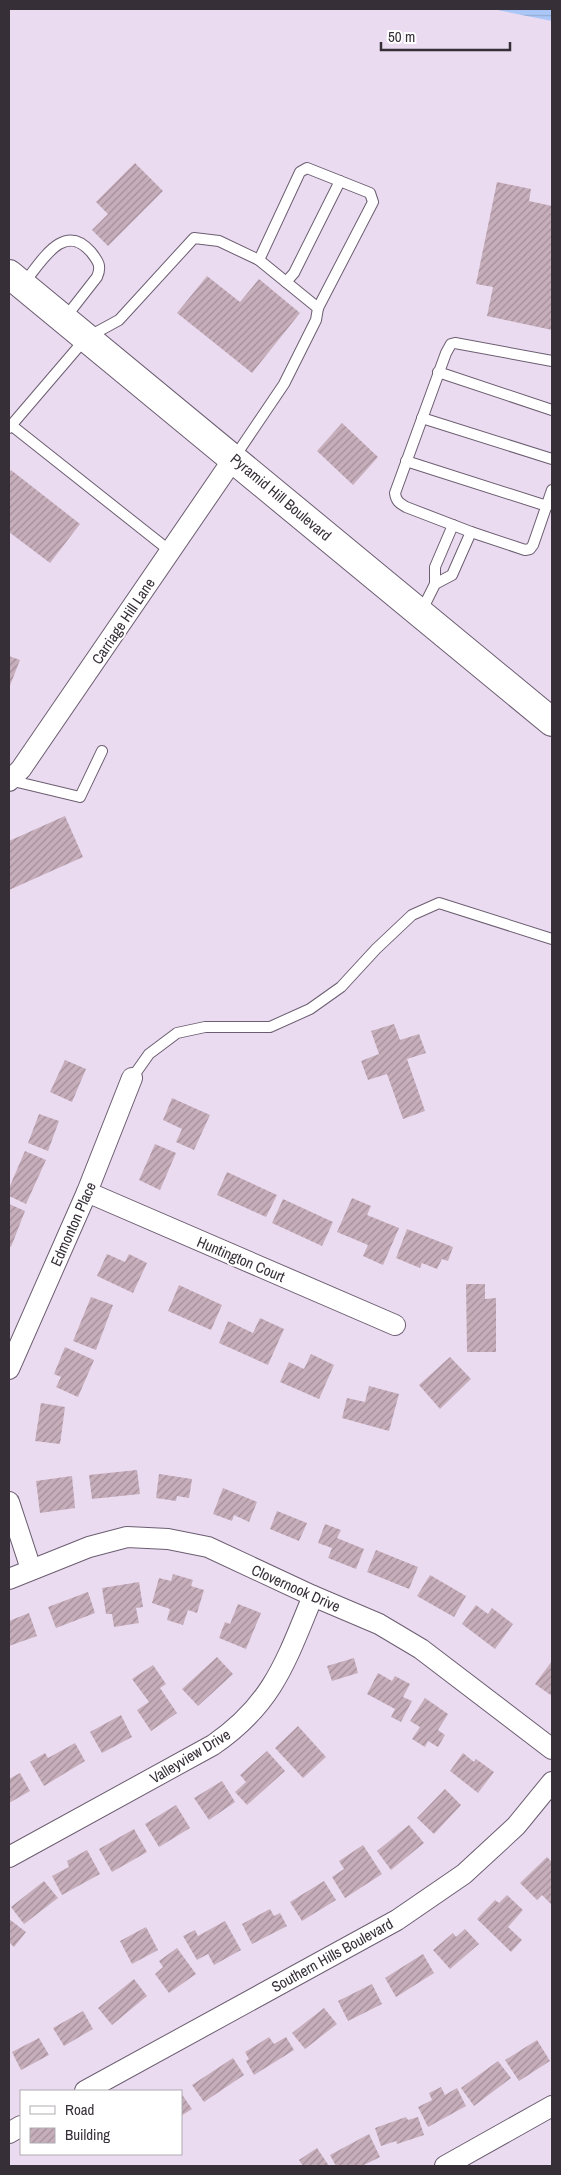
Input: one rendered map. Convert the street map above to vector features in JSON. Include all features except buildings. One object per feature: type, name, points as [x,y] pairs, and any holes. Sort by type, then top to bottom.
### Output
[{"type":"main road","name":"Pyramid Hill Boulevard","points":[[16,279],[552,722]]},
{"type":"street","name":"Carriage Hill Lane","points":[[9,780],[21,769],[234,458]]},
{"type":"street","name":"Edmonton Place","points":[[9,1369],[87,1192],[132,1078]]},
{"type":"street","name":"Huntington Court","points":[[87,1192],[395,1325]]},
{"type":"street","points":[[9,1502],[31,1569]]},
{"type":"street","name":"Clovernook Drive","points":[[9,1580],[31,1569],[89,1548],[127,1537],[168,1539],[208,1547],[313,1596],[379,1624],[421,1649],[552,1749]]},
{"type":"street","name":"Valleyview Drive","points":[[9,1857],[213,1745],[232,1732],[253,1713],[272,1688],[313,1596]]},
{"type":"street","name":"Southern Hills Boulevard","points":[[87,2090],[397,1920],[464,1874],[516,1826],[552,1782]]},
{"type":"street","points":[[445,2166],[552,2106]]},
{"type":"street","points":[[9,2133],[20,2127]]},
{"type":"lane","points":[[234,458],[284,384],[316,320],[318,308],[373,202],[370,193],[307,168],[300,172],[259,260]]},
{"type":"lane","points":[[286,282],[294,273],[340,181]]},
{"type":"lane","points":[[170,551],[10,426],[86,338],[119,320],[194,238],[219,241],[259,260],[318,308]]},
{"type":"lane","points":[[16,279],[64,240],[75,240],[87,248],[99,261],[100,270],[97,277],[64,319]]},
{"type":"lane","points":[[552,361],[455,343],[448,347],[395,493],[396,498],[406,506],[471,532],[518,548],[530,549],[552,490]]},
{"type":"lane","points":[[438,372],[552,410]]},
{"type":"lane","points":[[422,418],[552,459]]},
{"type":"lane","points":[[406,461],[547,506]]},
{"type":"lane","points":[[420,613],[435,584],[435,567],[453,525]]},
{"type":"lane","points":[[435,584],[452,575],[471,532]]},
{"type":"lane","points":[[9,780],[80,796],[102,751]]},
{"type":"lane","points":[[132,1078],[148,1054],[177,1033],[205,1027],[270,1027],[310,1009],[341,987],[376,949],[412,915],[439,903],[552,939]]},
{"type":"water","points":[[492,9],[552,9],[552,21]]}]
